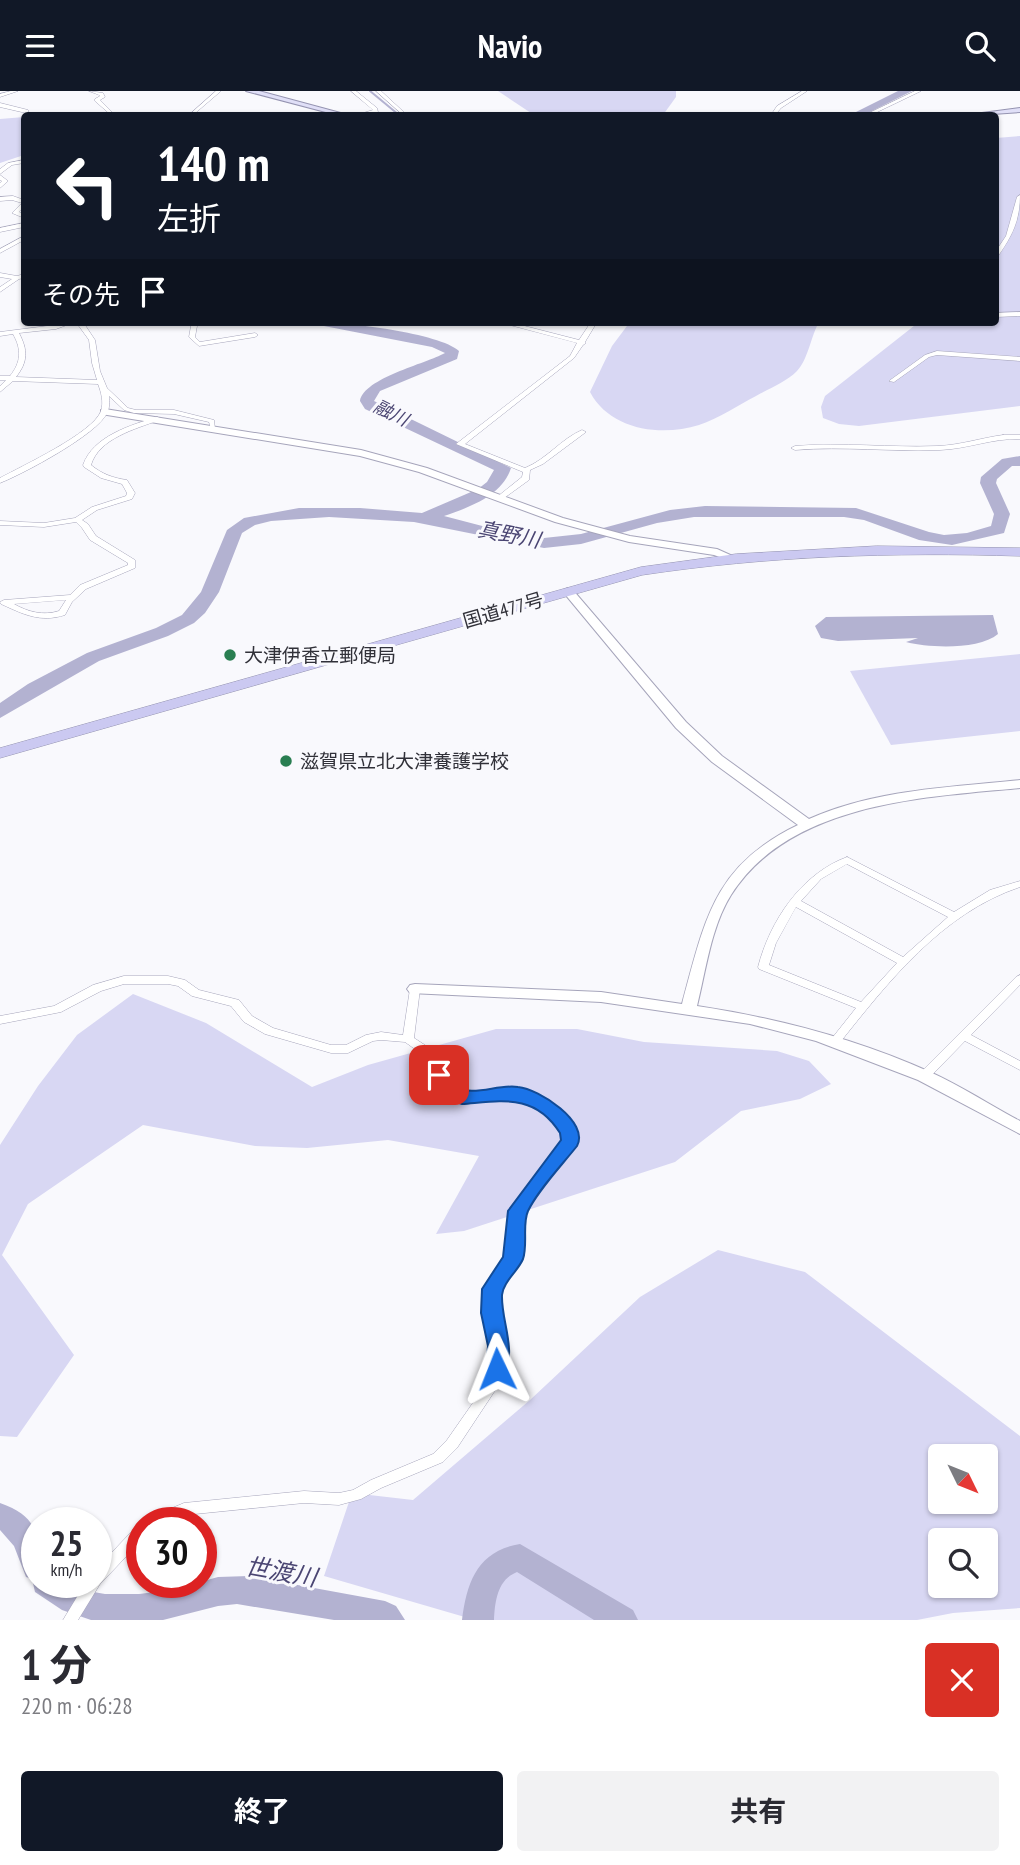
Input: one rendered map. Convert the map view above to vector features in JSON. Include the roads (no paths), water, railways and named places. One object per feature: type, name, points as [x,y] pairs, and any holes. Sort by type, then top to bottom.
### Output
[{"type":"highway","name":"国道477号","points":[[0,753],[641,571],[731,558],[900,548],[1020,552]]},
{"type":"main road","points":[[250,91],[332,112]]},
{"type":"main road","points":[[999,113],[1020,110]]},
{"type":"street","points":[[0,96],[16,91]]},
{"type":"street","points":[[91,91],[102,94],[97,100],[110,112]]},
{"type":"street","points":[[194,112],[219,91]]},
{"type":"street","points":[[353,91],[375,109],[368,112]]},
{"type":"street","points":[[378,91],[402,112]]},
{"type":"street","points":[[775,112],[804,91]]},
{"type":"street","points":[[875,112],[919,91]]},
{"type":"street","points":[[0,105],[26,111]]},
{"type":"street","points":[[0,171],[10,164],[21,162]]},
{"type":"street","points":[[0,177],[5,181],[0,185]]},
{"type":"street","points":[[999,251],[1009,236],[1020,197]]},
{"type":"street","points":[[0,199],[13,198],[21,202]]},
{"type":"street","points":[[0,230],[21,226]]},
{"type":"street","points":[[0,251],[21,240]]},
{"type":"street","points":[[0,275],[21,277]]},
{"type":"street","points":[[0,291],[21,277]]},
{"type":"street","points":[[999,315],[1020,314]]},
{"type":"street","points":[[0,334],[52,326]]},
{"type":"street","points":[[83,326],[92,334],[97,370],[106,390],[127,409],[136,412],[198,416],[212,421],[213,428]]},
{"type":"street","points":[[194,326],[192,337],[199,344],[255,335]]},
{"type":"street","points":[[517,326],[583,343]]},
{"type":"street","points":[[582,432],[525,470],[460,444],[572,357],[592,326]]},
{"type":"street","points":[[0,390],[22,367],[22,342],[16,333]]},
{"type":"street","points":[[892,381],[927,356],[937,353],[1020,359]]},
{"type":"street","points":[[0,378],[102,382]]},
{"type":"street","points":[[0,481],[88,431],[105,412],[106,390]]},
{"type":"street","points":[[105,412],[333,447],[391,460],[559,520],[629,539],[717,552],[731,558]]},
{"type":"street","points":[[0,523],[21,522],[44,526],[77,520],[87,512],[120,502],[131,493],[124,482],[112,481],[88,465],[88,458],[102,443],[157,419]]},
{"type":"street","points":[[98,430],[95,438],[102,443]]},
{"type":"street","points":[[795,448],[820,445],[856,448],[963,446],[988,438],[1020,437]]},
{"type":"street","points":[[500,499],[526,478],[525,470]]},
{"type":"street","points":[[3,602],[15,610],[56,615],[62,613],[69,597],[78,589],[132,566],[132,562],[93,538],[77,520]]},
{"type":"street","points":[[568,590],[688,732],[717,759],[806,824]]},
{"type":"street","points":[[3,602],[69,597]]},
{"type":"street","points":[[688,1010],[712,920],[726,891],[747,865],[806,824],[883,801],[1020,784]]},
{"type":"street","points":[[862,1006],[763,967],[766,950],[796,903],[819,876],[847,860],[954,916]]},
{"type":"street","points":[[834,1042],[883,982],[954,916],[981,899],[1020,884]]},
{"type":"street","points":[[796,903],[904,962]]},
{"type":"street","points":[[924,1076],[1020,979]]},
{"type":"street","points":[[0,1020],[42,1014],[97,988],[124,980],[168,980],[181,983],[196,993],[235,1003],[248,1019],[269,1031],[331,1049],[348,1049],[370,1038],[408,1039],[430,1054],[449,1090],[462,1097],[518,1093],[548,1108],[565,1124],[570,1133],[570,1141],[517,1211],[513,1259],[492,1289],[492,1313],[499,1346],[497,1369],[490,1389],[452,1444],[438,1458],[376,1483],[356,1495],[338,1499],[304,1497],[204,1507]]},
{"type":"street","points":[[408,1039],[415,989],[601,997],[750,1019],[834,1042],[924,1076],[1020,1128]]},
{"type":"street","points":[[964,1036],[1020,1066]]},
{"type":"street","points":[[112,1563],[126,1547]]},
{"type":"street","points":[[69,1620],[84,1598]]},
{"type":"waterway","points":[[370,91],[395,112]]},
{"type":"waterway","name":"融川","points":[[862,112],[907,91]]},
{"type":"waterway","name":"融川","points":[[344,326],[436,344],[452,351],[452,356],[375,388],[368,395],[367,401],[370,406],[418,427],[438,440],[503,468],[500,477],[483,492],[459,505],[426,517]]},
{"type":"waterway","name":"真野川","points":[[0,712],[35,688],[93,657],[162,632],[188,619],[199,609],[210,592],[235,530],[249,522],[271,516],[360,513],[414,517],[444,521],[513,539],[544,543],[581,539],[652,519],[694,512],[844,512],[868,516],[924,536],[952,540],[998,529],[1002,514],[988,483],[989,477],[1008,462],[1020,461]]},
{"type":"waterway","name":"世渡川","points":[[0,1516],[8,1519],[21,1532]]},
{"type":"waterway","name":"世渡川","points":[[478,1620],[488,1579],[501,1564],[520,1558],[622,1620]]},
{"type":"waterway","name":"世渡川","points":[[69,1598],[105,1608],[139,1609],[237,1589],[300,1598],[385,1616],[389,1620]]},
{"type":"place","name":"大津伊香立郵便局","points":[[230,655]]},
{"type":"place","name":"滋賀県立北大津養護学校","points":[[286,761]]}]
